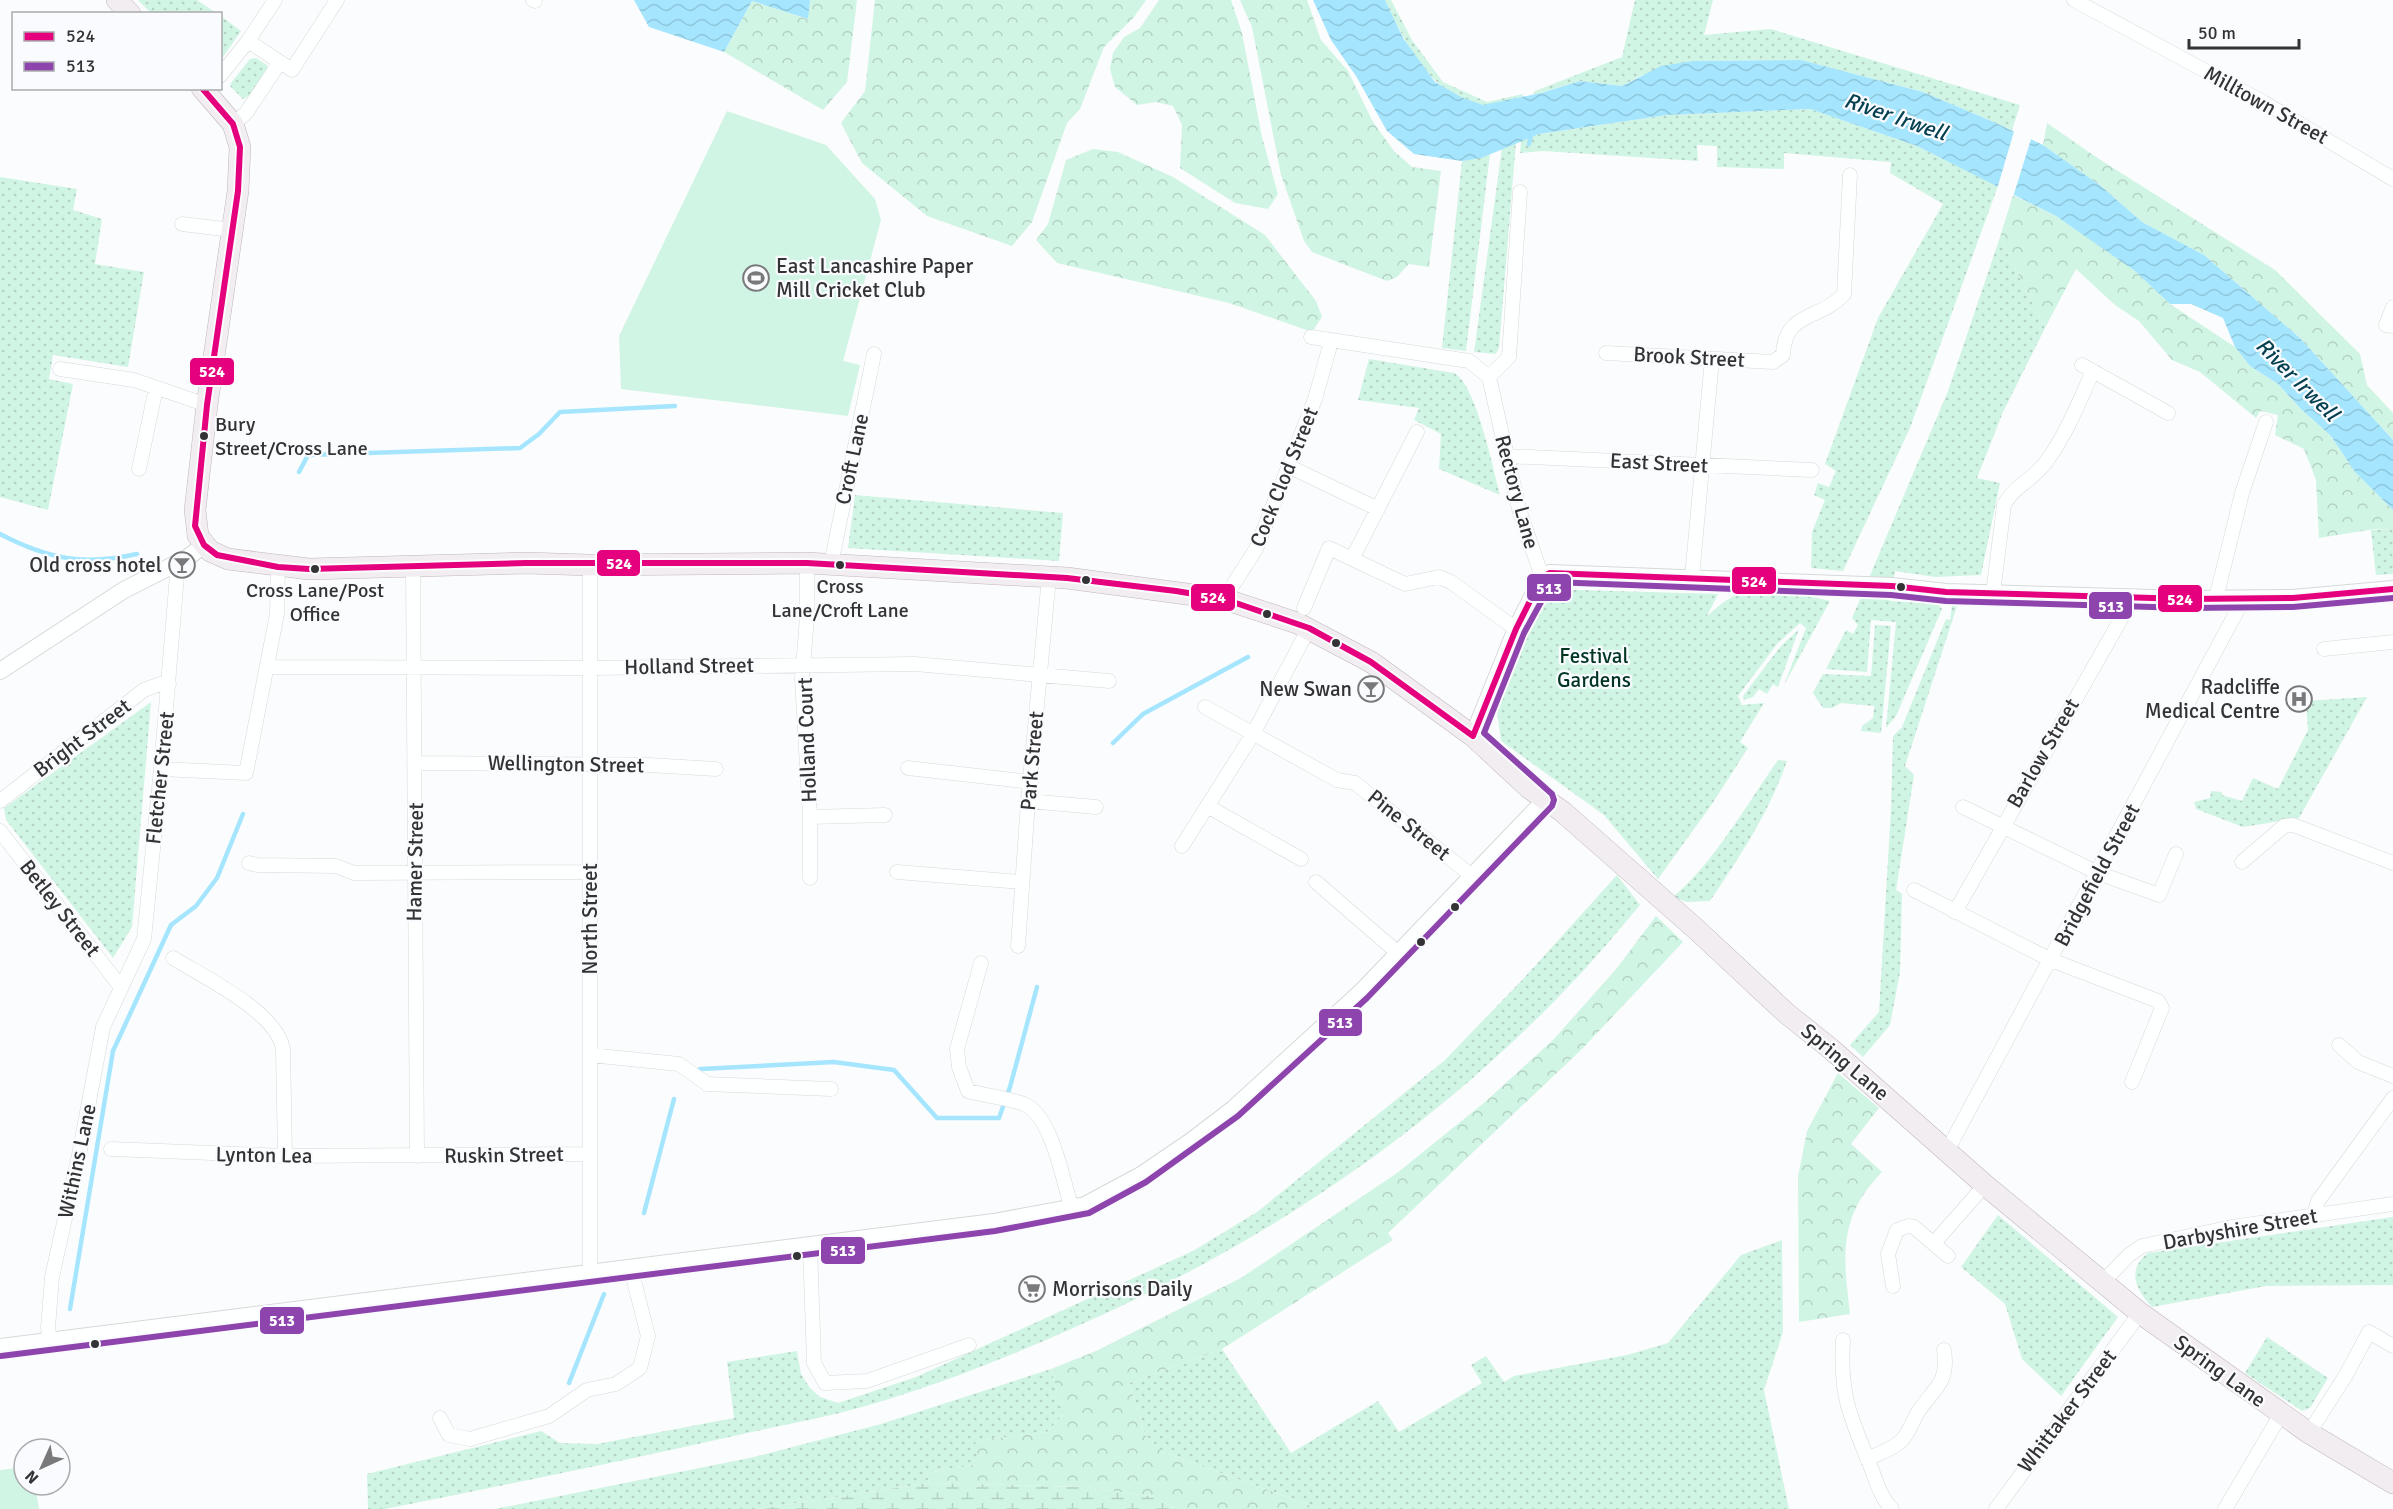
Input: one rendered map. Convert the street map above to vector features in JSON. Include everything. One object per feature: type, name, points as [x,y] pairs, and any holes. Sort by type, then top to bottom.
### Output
[{"type":"main road","points":[[117,0],[128,12]]},
{"type":"main road","points":[[204,545],[195,526],[195,510],[207,405],[238,191],[240,147],[233,124],[205,90]]},
{"type":"main road","name":"Spring Lane","points":[[204,545],[228,559],[278,567],[413,567],[526,563],[590,565],[807,563],[1049,577],[1224,599],[1306,618],[1473,736],[1545,800],[1585,831],[1786,1013],[1831,1049],[2102,1283],[2140,1313],[2308,1433],[2393,1483]]},
{"type":"street","points":[[222,74],[248,41],[275,0]]},
{"type":"street","points":[[233,124],[246,113],[286,66],[337,0]]},
{"type":"street","name":"Milltown Street","points":[[2074,0],[2263,102],[2393,179]]},
{"type":"street","points":[[248,41],[286,66]]},
{"type":"street","name":"Brook Street","points":[[1606,352],[1773,362],[1783,355],[1784,338],[1790,327],[1801,319],[1833,306],[1844,294],[1850,175]]},
{"type":"street","points":[[1311,337],[1469,361],[1489,377],[1509,357],[1520,192]]},
{"type":"street","points":[[183,224],[232,230]]},
{"type":"street","points":[[2389,326],[2393,306]]},
{"type":"street","name":"Cock Clod Street","points":[[1224,599],[1256,549],[1315,399],[1329,349]]},
{"type":"street","name":"Croft Lane","points":[[831,564],[874,354]]},
{"type":"street","points":[[1692,577],[1712,359]]},
{"type":"street","points":[[1993,593],[2004,506],[2009,495],[2035,475],[2055,450],[2088,368],[2145,408],[2168,412]]},
{"type":"street","points":[[60,369],[134,381],[207,405]]},
{"type":"street","name":"Rectory Lane","points":[[1473,736],[1516,629],[1542,577],[1519,509],[1489,377]]},
{"type":"street","points":[[139,470],[156,388]]},
{"type":"street","points":[[2216,598],[2253,443],[2266,422]]},
{"type":"street","points":[[1352,559],[1417,432]]},
{"type":"street","name":"East Street","points":[[1506,456],[1812,470]]},
{"type":"street","points":[[1288,466],[1378,508]]},
{"type":"street","points":[[0,671],[124,590],[204,545]]},
{"type":"street","points":[[1182,846],[1253,734],[1306,618],[1329,548],[1405,584],[1432,577],[1451,582],[1516,629]]},
{"type":"street","name":"Holland Court","points":[[807,563],[802,679],[810,817],[810,878]]},
{"type":"street","name":"Fletcher Street","points":[[120,986],[144,939],[169,684],[177,575],[172,565]]},
{"type":"street","name":"North Street","points":[[590,565],[590,1272]]},
{"type":"street","points":[[161,769],[246,773],[277,614],[278,567]]},
{"type":"street","name":"Hamer Street","points":[[413,567],[416,763],[413,874],[417,1156]]},
{"type":"street","points":[[1542,577],[1550,573],[1692,577],[1993,593],[2216,598],[2293,598],[2393,590]]},
{"type":"street","name":"Park Street","points":[[1018,946],[1028,801],[1049,577]]},
{"type":"street","name":"Barlow Street","points":[[1955,912],[2002,825],[2134,596]]},
{"type":"street","name":"Bridgefield Street","points":[[1947,1151],[2244,598]]},
{"type":"street","points":[[2324,649],[2393,642]]},
{"type":"street","name":"Holland Street","points":[[268,667],[591,668],[915,664],[1109,681]]},
{"type":"street","name":"Bright Street","points":[[0,801],[144,690],[160,684],[169,684]]},
{"type":"street","name":"Pine Street","points":[[1205,707],[1342,783],[1355,783],[1472,876]]},
{"type":"street","name":"Wellington Street","points":[[416,763],[716,769]]},
{"type":"street","points":[[908,768],[1031,782]]},
{"type":"street","points":[[0,1347],[590,1272],[631,1269],[994,1222],[1072,1209],[1109,1194],[1141,1175],[1233,1108],[1313,1038],[1545,800]]},
{"type":"street","points":[[1028,801],[1096,807]]},
{"type":"street","points":[[1207,806],[1301,859]]},
{"type":"street","points":[[1963,807],[2098,873],[2159,895],[2176,854]]},
{"type":"street","name":"Holland Court","points":[[810,817],[885,815]]},
{"type":"street","points":[[2241,862],[2284,826],[2293,825],[2393,863]]},
{"type":"street","name":"Betley Street","points":[[0,831],[120,986]]},
{"type":"street","points":[[249,863],[336,866],[350,872],[413,874],[590,872]]},
{"type":"street","points":[[897,872],[1022,882]]},
{"type":"street","points":[[1316,882],[1398,953]]},
{"type":"street","points":[[1914,891],[2051,960],[2158,1000],[2162,1008],[2132,1082]]},
{"type":"street","points":[[173,958],[260,1012],[278,1032],[283,1049],[285,1156]]},
{"type":"street","points":[[981,963],[957,1049],[959,1067],[968,1091],[1027,1105],[1043,1124],[1057,1151],[1060,1174],[1072,1209]]},
{"type":"street","name":"Withins Lane","points":[[50,1339],[48,1328],[52,1277],[79,1155],[103,1027],[120,986]]},
{"type":"street","points":[[2339,1045],[2358,1062],[2393,1077]]},
{"type":"street","points":[[590,1055],[679,1064],[707,1084],[831,1089]]},
{"type":"street","points":[[2314,1216],[2318,1201],[2393,1098]]},
{"type":"street","name":"Lynton Lea","points":[[111,1149],[285,1156],[417,1156]]},
{"type":"street","name":"Ruskin Street","points":[[417,1156],[590,1154]]},
{"type":"street","points":[[1934,1244],[1986,1185]]},
{"type":"street","name":"Darbyshire Street","points":[[2102,1283],[2129,1255],[2142,1246],[2213,1231],[2393,1204]]},
{"type":"street","points":[[1893,1286],[1888,1254],[1897,1230],[1908,1226],[1914,1227],[1948,1256]]},
{"type":"street","points":[[810,1245],[814,1363],[825,1383],[867,1381],[969,1345]]},
{"type":"street","points":[[440,1418],[449,1435],[470,1439],[549,1416],[587,1390],[616,1383],[640,1368],[648,1336],[631,1269]]},
{"type":"street","name":"Whittaker Street","points":[[1996,1509],[2140,1313]]},
{"type":"street","points":[[2308,1433],[2346,1375],[2370,1332],[2393,1346]]},
{"type":"street","points":[[1844,1340],[1841,1371],[1844,1400],[1886,1503],[1892,1509]]},
{"type":"street","points":[[1868,1459],[1899,1443],[1908,1432],[1917,1413],[1939,1387],[1944,1375],[1944,1350]]},
{"type":"street","points":[[2224,1509],[2281,1414]]},
{"type":"green space","points":[[138,0],[197,0],[215,12],[150,12]]},
{"type":"green space","points":[[810,0],[857,0],[847,82],[823,110],[724,52],[752,1],[807,19]]},
{"type":"green space","points":[[875,0],[1146,0],[1134,17],[1104,47],[1080,109],[1067,123],[1032,222],[1012,246],[927,216],[862,163],[841,123],[865,91]]},
{"type":"green space","points":[[1159,0],[1231,0],[1242,33],[1262,137],[1278,194],[1268,209],[1235,203],[1180,168],[1182,125],[1173,106],[1156,102],[1137,105],[1115,87],[1110,69],[1113,53],[1124,37],[1140,28]]},
{"type":"green space","points":[[1240,0],[1307,0],[1321,40],[1348,71],[1373,122],[1394,151],[1412,167],[1441,171],[1429,267],[1409,264],[1397,277],[1387,281],[1312,252],[1304,241],[1281,175],[1252,27]]},
{"type":"green space","points":[[1385,0],[1391,0],[1412,40],[1443,82],[1487,102],[1523,94],[1522,98],[1481,105],[1447,90],[1433,78],[1410,49]]},
{"type":"green space","points":[[1635,0],[1713,0],[1704,35],[1771,29],[2020,105],[2012,130],[1923,92],[1801,60],[1693,61],[1640,76],[1622,86],[1580,81],[1533,95],[1535,91],[1622,57]]},
{"type":"green space","points":[[222,17],[241,31],[222,59]]},
{"type":"green space","points":[[256,58],[267,65],[267,69],[250,95],[243,99],[230,86],[250,59]]},
{"type":"green space","points":[[1810,109],[1917,146],[1998,186],[1910,428],[1843,571],[1811,568],[1812,532],[1825,500],[1814,495],[1818,483],[1829,487],[1836,471],[1825,464],[1878,318],[1943,204],[1890,173],[1891,162],[1784,153],[1784,169],[1717,167],[1717,146],[1697,145],[1698,161],[1543,151],[1520,153],[1521,141],[1539,134],[1667,115]]},
{"type":"green space","name":"East Lancashire Paper Mill Cricket Club","points":[[727,111],[826,145],[875,199],[881,220],[843,361],[860,365],[848,416],[621,389],[619,336]]},
{"type":"green space","points":[[2047,123],[2099,159],[2275,270],[2360,354],[2367,385],[2393,413],[2393,440],[2300,338],[2204,255],[2142,222],[2101,186],[2043,145]]},
{"type":"green space","points":[[1516,142],[1499,348],[1496,354],[1474,352],[1502,148]]},
{"type":"green space","points":[[1093,149],[1118,152],[1173,177],[1265,235],[1316,301],[1322,317],[1312,332],[1229,303],[1057,263],[1036,240],[1048,224],[1066,160]]},
{"type":"green space","points":[[1490,154],[1466,351],[1442,348],[1462,161]]},
{"type":"green space","points":[[0,177],[77,189],[73,210],[102,219],[95,264],[144,272],[128,367],[53,355],[49,379],[73,384],[48,510],[0,497]]},
{"type":"green space","points":[[2013,195],[2056,216],[2110,253],[2135,271],[2170,304],[2235,347],[2250,366],[2278,384],[2331,436],[2355,472],[2393,510],[2393,529],[2375,529],[2319,538],[2316,480],[2304,449],[2275,435],[2278,415],[2260,411],[2256,418],[2200,372],[2172,360],[2139,321],[2115,305],[2076,269],[2045,328],[2000,237]]},
{"type":"green space","points":[[2000,237],[2045,328],[2003,412],[1977,478],[2000,483],[1981,575],[1935,577],[1895,571],[1890,601],[1938,604],[1942,609],[1896,716],[1886,728],[1896,622],[1871,620],[1867,672],[1826,669],[1846,630],[1853,634],[1858,625],[1852,618],[1948,391]]},
{"type":"green space","points":[[1369,359],[1454,373],[1462,380],[1483,428],[1500,495],[1439,469],[1441,434],[1414,420],[1419,408],[1358,400]]},
{"type":"green space","points":[[855,495],[1063,513],[1059,561],[848,548]]},
{"type":"green space","points":[[2393,529],[2393,574],[2376,575],[2371,530]]},
{"type":"green space","name":"Festival Gardens","points":[[1545,589],[1718,594],[1706,618],[1724,602],[1745,592],[1799,594],[1830,601],[1784,685],[1806,628],[1800,623],[1777,644],[1738,696],[1742,705],[1764,703],[1740,742],[1748,748],[1712,804],[1658,879],[1604,815],[1501,741],[1496,704]]},
{"type":"green space","points":[[1952,605],[1957,606],[1905,766],[1914,775],[1896,890],[1902,894],[1900,972],[1890,1025],[1863,1057],[1850,1045],[1879,1012],[1893,736],[1902,727],[1946,619],[1950,620]]},
{"type":"green space","points":[[1875,625],[1891,626],[1881,733],[1861,731],[1862,726],[1873,718],[1874,706],[1841,703],[1832,708],[1823,708],[1813,693],[1823,674],[1871,676]]},
{"type":"green space","points":[[1799,629],[1778,687],[1773,684],[1767,694],[1759,689],[1753,697],[1744,700],[1743,696],[1780,647]]},
{"type":"green space","points":[[2367,697],[2299,818],[2243,827],[2196,809],[2194,802],[2210,798],[2211,791],[2222,792],[2222,795],[2242,801],[2253,778],[2278,789],[2308,730],[2306,701]]},
{"type":"green space","points":[[151,702],[132,927],[113,958],[6,820],[4,808]]},
{"type":"green space","points":[[1778,760],[1787,761],[1772,798],[1743,851],[1710,901],[1686,902],[1673,897],[1716,850]]},
{"type":"green space","points":[[1617,875],[1640,905],[1569,986],[1515,1040],[1458,1091],[1337,1183],[1208,1262],[1140,1297],[994,1362],[915,1391],[862,1407],[564,1473],[385,1509],[368,1509],[367,1474],[541,1431],[560,1443],[597,1444],[734,1418],[727,1362],[797,1351],[801,1374],[810,1388],[820,1397],[838,1403],[916,1377],[1193,1251],[1257,1212],[1444,1061],[1525,977]]},
{"type":"green space","points":[[1656,916],[1683,942],[1583,1048],[1388,1233],[1393,1240],[1222,1349],[1129,1383],[1145,1435],[1163,1452],[1320,1509],[1175,1509],[1155,1497],[1086,1487],[929,1483],[927,1473],[979,1464],[975,1441],[1047,1432],[1063,1415],[1051,1369],[1096,1351],[1241,1278],[1397,1173],[1485,1102],[1554,1039],[1617,968]]},
{"type":"green space","points":[[1838,1073],[1879,1108],[1851,1144],[1882,1172],[1857,1205],[1847,1238],[1845,1255],[1850,1314],[1799,1322],[1798,1177],[1807,1131]]},
{"type":"green space","points":[[1998,1215],[2118,1317],[2061,1396],[2022,1359],[2005,1304],[1961,1267]]},
{"type":"green space","points":[[2393,1217],[2393,1285],[2266,1286],[2152,1307],[2142,1294],[2136,1280],[2137,1266],[2148,1253]]},
{"type":"green space","points":[[1782,1240],[1783,1332],[1764,1390],[1789,1509],[1320,1509],[1163,1452],[1145,1435],[1129,1383],[1222,1349],[1291,1453],[1378,1401],[1399,1432],[1482,1383],[1471,1365],[1486,1356],[1504,1382],[1514,1376],[1627,1355],[1668,1343],[1741,1255]]},
{"type":"green space","points":[[2267,1337],[2328,1378],[2310,1408],[2302,1411],[2245,1373]]},
{"type":"green space","points":[[1051,1369],[1063,1415],[1047,1432],[976,1441],[979,1464],[927,1473],[929,1483],[757,1509],[495,1509],[754,1457],[881,1424]]},
{"type":"green space","points":[[12,1468],[12,1497],[37,1497],[39,1509],[0,1509],[0,1470]]},
{"type":"green space","points":[[929,1483],[1086,1487],[1155,1497],[1175,1509],[757,1509]]},
{"type":"water","points":[[634,0],[810,0],[808,19],[752,1],[724,52],[649,27]]},
{"type":"water","name":"River Irwell","points":[[1313,0],[1385,0],[1403,38],[1435,82],[1461,97],[1483,105],[1541,93],[1580,81],[1622,86],[1661,66],[1693,61],[1801,60],[1923,92],[2043,145],[2101,186],[2142,222],[2204,255],[2300,338],[2393,440],[2393,510],[2355,472],[2331,436],[2278,384],[2250,366],[2235,347],[2223,318],[2191,304],[2170,304],[2135,271],[2056,216],[1917,146],[1810,109],[1667,115],[1539,134],[1481,158],[1462,161],[1414,154],[1387,131],[1356,76],[1331,40]]},
{"type":"pier","points":[[2015,128],[2032,136],[2013,197],[1997,189]]},
{"type":"waterway","points":[[1529,144],[1532,132]]},
{"type":"waterway","points":[[299,472],[308,455],[520,448],[539,434],[560,412],[675,406]]},
{"type":"waterway","points":[[0,534],[17,543],[66,558],[83,560],[118,558],[137,554]]},
{"type":"waterway","points":[[1113,743],[1143,714],[1248,657]]},
{"type":"waterway","points":[[70,1309],[113,1051],[171,925],[196,906],[217,878],[243,814]]},
{"type":"waterway","points":[[700,1069],[834,1062],[894,1070],[937,1118],[999,1118],[1010,1087],[1037,987]]},
{"type":"waterway","points":[[644,1213],[674,1099]]},
{"type":"waterway","points":[[569,1383],[604,1294]]},
{"type":"transit line","name":"524","points":[[204,90],[233,124],[240,147],[238,191],[207,405],[195,526],[204,545],[217,555],[278,567],[309,569],[526,563],[807,563],[1067,578],[1176,591],[1224,599],[1309,628],[1371,662],[1473,736]]},
{"type":"transit line","name":"524","points":[[1542,577],[1550,573],[1892,586],[1946,592],[2187,599],[2293,598],[2393,589]]},
{"type":"transit line","name":"524","points":[[1473,736],[1516,629],[1542,577]]},
{"type":"transit line","name":"513","points":[[1,1356],[995,1231],[1089,1213],[1146,1182],[1238,1116],[1367,998],[1552,806],[1554,800],[1552,794],[1484,733],[1524,633],[1552,582],[1891,595],[1946,601],[2187,608],[2293,607],[2393,598]]},
{"type":"place","name":"East Lancashire Paper Mill Cricket Club","points":[[756,278]]},
{"type":"place","name":"Bury Street/Cross Lane","points":[[204,436]]},
{"type":"place","name":"Old cross hotel","points":[[182,565]]},
{"type":"place","name":"Cross Lane/Croft Lane","points":[[840,565]]},
{"type":"place","name":"Cross Lane/Post Office","points":[[315,569]]},
{"type":"place","name":"New Swan","points":[[1371,689]]},
{"type":"place","name":"Radcliffe Medical Centre","points":[[2299,699]]},
{"type":"place","name":"Morrisons Daily","points":[[1032,1289]]}]
